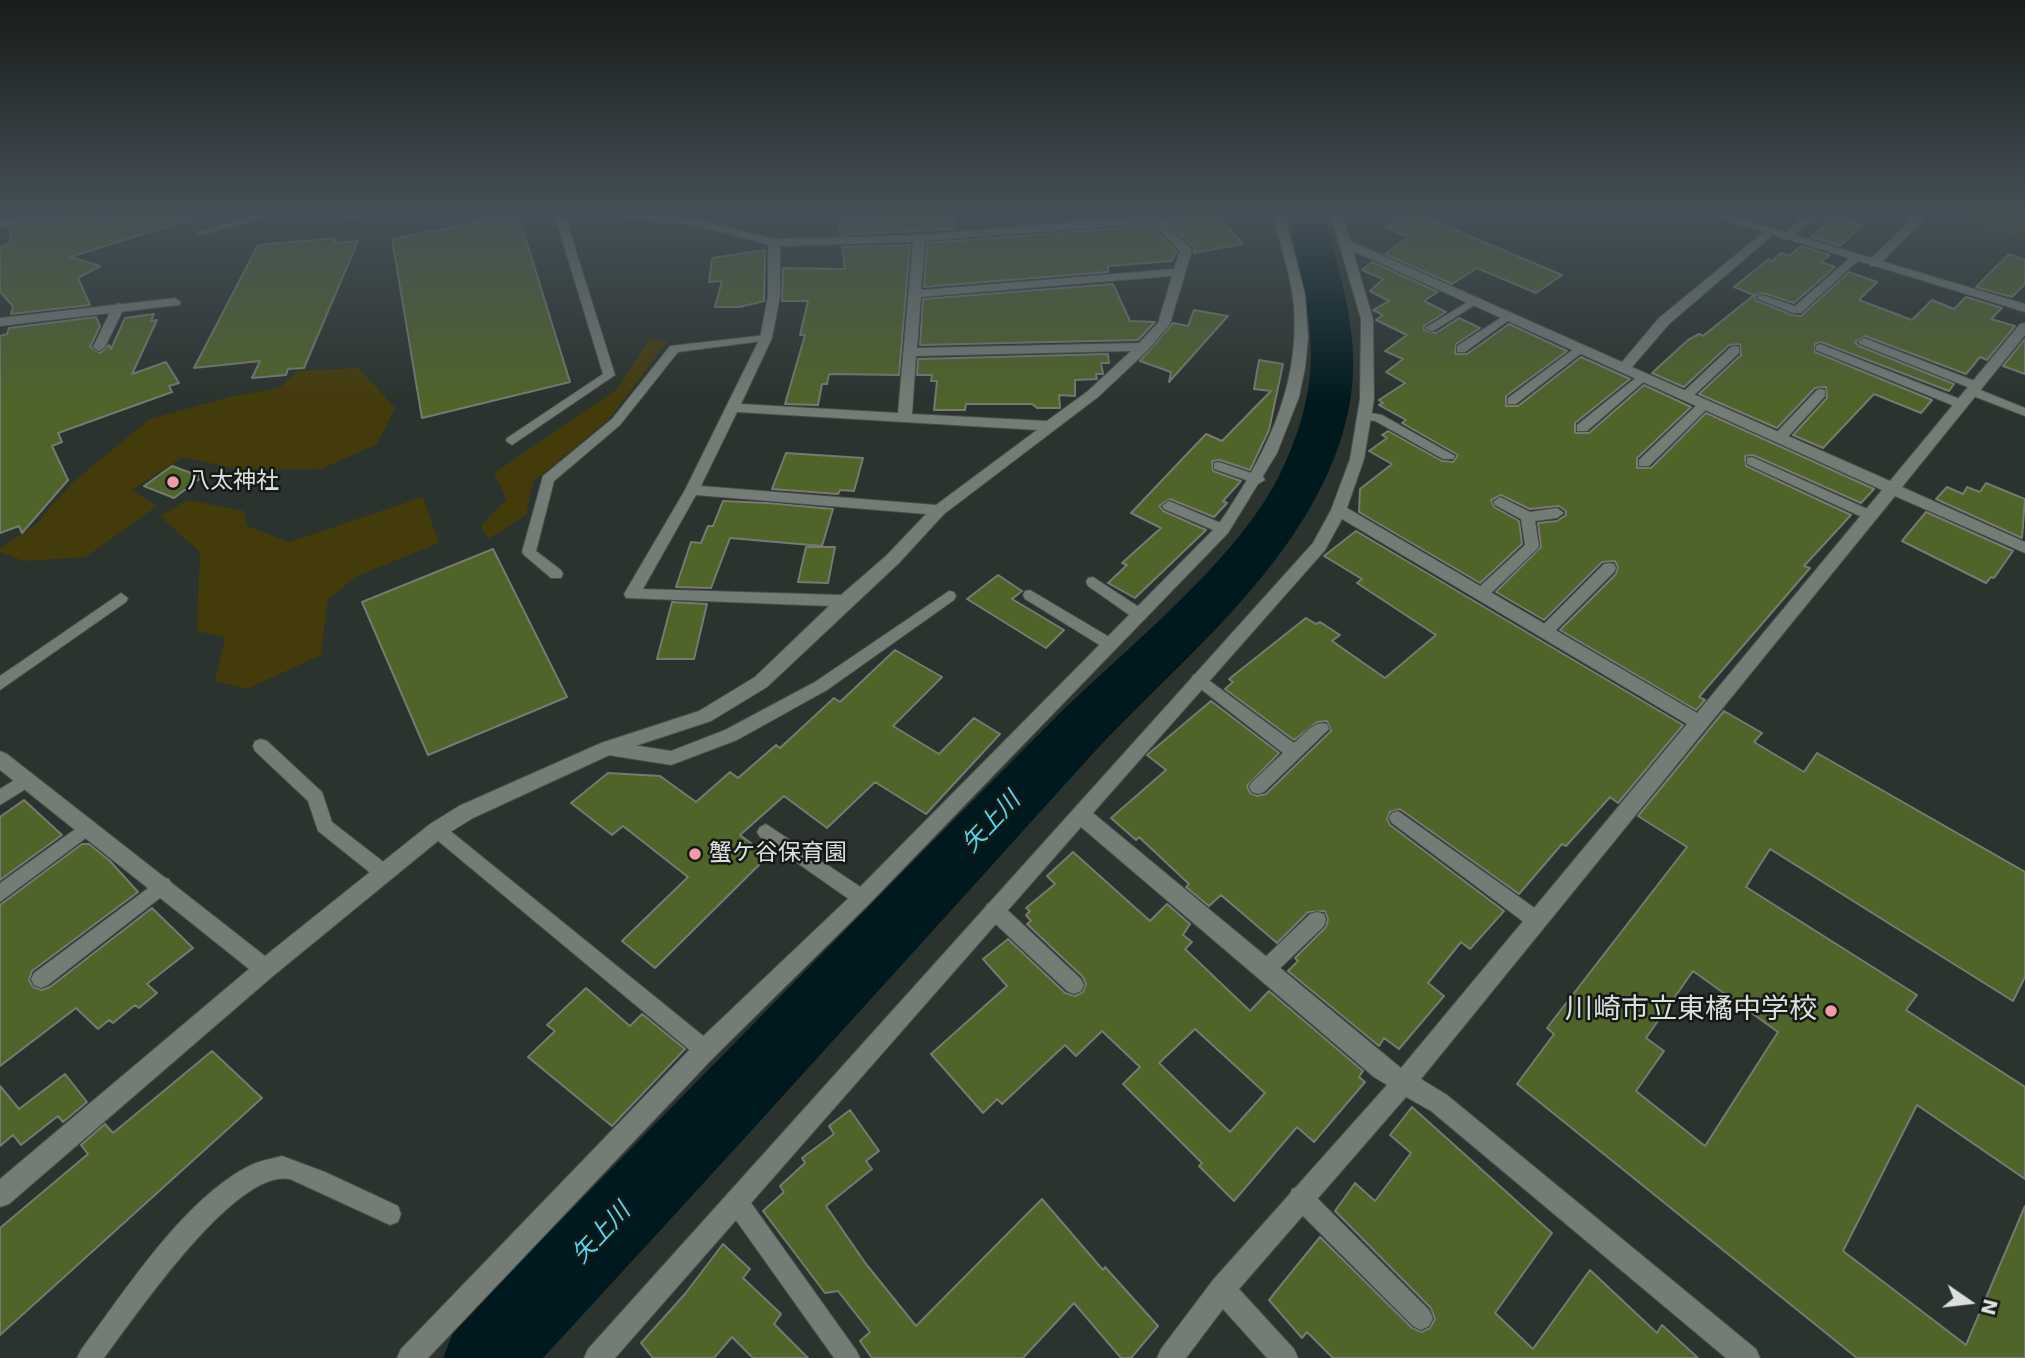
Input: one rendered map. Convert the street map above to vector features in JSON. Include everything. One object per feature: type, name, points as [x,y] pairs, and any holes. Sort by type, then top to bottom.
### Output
[{"type":"street","points":[[774,276],[774,296],[766,338],[692,490],[632,594],[845,601]]},
{"type":"street","points":[[905,415],[917,276]]},
{"type":"street","points":[[916,294],[1128,276]]},
{"type":"street","points":[[0,1195],[265,969],[436,831],[466,812],[608,748],[705,716],[761,682],[893,559],[939,510],[1093,394],[1143,347],[1164,324],[1179,276]]},
{"type":"street","points":[[410,1358],[705,1050],[862,898],[1223,529],[1258,480],[1280,433],[1300,353],[1300,307],[1293,276]]},
{"type":"street","points":[[597,1358],[1319,546],[1339,510],[1357,459],[1365,416],[1367,319],[1356,276]]},
{"type":"street","points":[[1419,276],[2025,548]]},
{"type":"street","points":[[1624,368],[1664,321],[1717,276]]},
{"type":"street","points":[[1919,276],[2025,308]]},
{"type":"street","points":[[0,322],[119,306],[175,302]]},
{"type":"street","points":[[1170,1358],[1222,1289],[1300,1197],[1404,1082],[2025,327]]},
{"type":"street","points":[[910,352],[1143,347]]},
{"type":"street","points":[[732,408],[905,415],[1051,426]]},
{"type":"street","points":[[692,490],[939,510]]},
{"type":"street","points":[[1339,510],[1698,722]]},
{"type":"street","points":[[0,759],[163,885],[265,969]]},
{"type":"street","points":[[1080,814],[1382,1069],[1439,1103],[1747,1358]]},
{"type":"street","points":[[1222,1289],[1285,1358]]},
{"type":"lane","points":[[512,441],[609,375],[579,276]]},
{"type":"lane","points":[[1762,298],[1797,311],[1836,276]]},
{"type":"lane","points":[[1432,328],[1474,301]]},
{"type":"lane","points":[[99,347],[119,306]]},
{"type":"lane","points":[[1461,349],[1508,316]]},
{"type":"lane","points":[[556,574],[529,552],[548,479],[616,422],[674,349],[766,338]]},
{"type":"lane","points":[[1864,342],[1970,394]]},
{"type":"lane","points":[[1821,348],[2025,412]]},
{"type":"lane","points":[[1512,401],[1579,349]]},
{"type":"lane","points":[[1686,396],[1735,350]]},
{"type":"lane","points":[[1582,428],[1643,376]]},
{"type":"lane","points":[[1779,438],[1821,393]]},
{"type":"lane","points":[[1644,463],[1705,404]]},
{"type":"lane","points":[[1365,416],[1378,418],[1448,456]]},
{"type":"lane","points":[[1752,461],[1869,515]]},
{"type":"lane","points":[[1219,466],[1258,480]]},
{"type":"lane","points":[[1500,502],[1528,517],[1558,513]]},
{"type":"lane","points":[[1169,506],[1223,529]]},
{"type":"lane","points":[[1482,593],[1532,547],[1528,517]]},
{"type":"lane","points":[[1546,631],[1609,568]]},
{"type":"lane","points":[[1093,582],[1140,615]]},
{"type":"lane","points":[[608,748],[671,758],[731,735],[821,685],[949,596]]},
{"type":"lane","points":[[1030,596],[1111,645]]},
{"type":"lane","points":[[0,684],[121,598]]},
{"type":"lane","points":[[1199,679],[1295,754]]},
{"type":"lane","points":[[1258,787],[1321,729]]},
{"type":"lane","points":[[261,746],[316,797],[324,826],[384,873]]},
{"type":"lane","points":[[0,798],[26,780]]},
{"type":"lane","points":[[1398,818],[1536,920]]},
{"type":"lane","points":[[0,894],[88,827]]},
{"type":"lane","points":[[436,831],[705,1050]]},
{"type":"lane","points":[[766,832],[862,898]]},
{"type":"lane","points":[[41,979],[163,885]]},
{"type":"lane","points":[[994,910],[1074,985]]},
{"type":"lane","points":[[1265,970],[1317,919]]},
{"type":"lane","points":[[89,1358],[205,1213],[253,1173],[284,1167],[390,1214]]},
{"type":"lane","points":[[1300,1197],[1421,1318]]},
{"type":"lane","points":[[736,1201],[848,1358]]},
{"type":"shaded area","points":[[649,339],[668,341],[609,419],[533,482],[526,515],[488,539],[481,525],[507,500],[494,473],[617,389]]},
{"type":"shaded area","points":[[359,368],[395,408],[377,444],[321,469],[241,470],[183,457],[131,490],[157,506],[86,557],[24,561],[0,552],[0,549],[35,525],[73,482],[150,419],[233,396],[279,388],[298,371]]},
{"type":"shaded area","points":[[423,497],[439,543],[357,576],[328,599],[321,655],[247,689],[215,681],[225,638],[197,631],[200,552],[160,516],[188,500],[244,511],[247,526],[289,542]]},
{"type":"building","points":[[0,276],[81,276],[78,278],[90,305],[11,314],[13,306],[0,292]]},
{"type":"building","points":[[242,276],[343,276],[304,368],[288,369],[286,375],[252,378],[260,361],[194,368]]},
{"type":"building","points":[[398,276],[537,276],[570,382],[422,418]]},
{"type":"building","points":[[710,276],[764,276],[764,301],[740,307],[715,307],[722,281],[709,282]]},
{"type":"building","points":[[783,276],[907,276],[899,375],[829,374],[827,384],[822,384],[818,405],[785,404],[805,335],[800,335],[808,301],[782,301]]},
{"type":"building","points":[[925,276],[1054,276],[924,287]]},
{"type":"building","points":[[1377,276],[1404,276],[1438,292],[1424,301],[1446,312],[1424,326],[1424,330],[1436,333],[1459,318],[1480,328],[1456,344],[1455,354],[1467,354],[1509,324],[1567,351],[1506,396],[1506,406],[1518,406],[1581,357],[1630,379],[1575,423],[1575,433],[1589,433],[1644,385],[1691,407],[1637,458],[1637,468],[1651,468],[1706,413],[1874,489],[1861,503],[1753,455],[1745,456],[1746,466],[1851,515],[1804,566],[1810,568],[1699,697],[1705,700],[1696,710],[1560,630],[1616,574],[1618,567],[1615,561],[1602,562],[1544,620],[1496,592],[1541,547],[1538,523],[1557,521],[1566,515],[1566,511],[1559,506],[1530,509],[1501,495],[1491,500],[1494,507],[1519,521],[1522,544],[1480,583],[1359,512],[1360,489],[1392,464],[1369,451],[1387,438],[1382,435],[1388,431],[1442,461],[1453,462],[1458,455],[1402,423],[1406,420],[1379,405],[1383,403],[1379,400],[1405,383],[1386,372],[1403,359],[1385,351],[1407,335],[1376,320],[1383,315],[1373,310],[1389,301],[1370,291],[1383,279]]},
{"type":"building","points":[[1435,276],[1464,276],[1452,284]]},
{"type":"building","points":[[1497,276],[1560,276],[1536,293]]},
{"type":"building","points":[[1747,276],[1824,276],[1794,303],[1763,293],[1755,296],[1755,300],[1801,316],[1844,276],[1861,276],[1877,282],[1859,300],[1912,320],[1932,300],[1954,309],[1966,297],[2002,308],[1991,319],[2015,326],[1987,360],[1980,357],[1966,374],[1865,336],[1855,342],[1859,346],[1954,384],[1949,391],[1821,342],[1815,344],[1815,352],[1932,400],[1921,413],[1874,394],[1823,448],[1793,435],[1827,398],[1826,387],[1815,388],[1777,428],[1699,394],[1741,355],[1740,344],[1729,345],[1684,387],[1652,373],[1688,340],[1699,334],[1703,336],[1754,295],[1734,287]]},
{"type":"building","points":[[1987,276],[2025,276],[2025,284],[2012,297],[1976,287]]},
{"type":"building","points":[[1113,284],[1130,321],[1155,322],[1138,340],[920,345],[923,299]]},
{"type":"building","points":[[1194,310],[1228,316],[1169,382],[1171,372],[1140,361],[1173,323],[1188,326]]},
{"type":"building","points":[[154,314],[151,321],[157,320],[132,374],[166,362],[179,383],[169,386],[172,392],[58,433],[62,442],[52,446],[68,480],[22,533],[19,526],[0,533],[0,336],[7,334],[9,328],[96,317],[100,326],[90,347],[100,353],[109,345],[111,349],[125,318]]},
{"type":"building","points":[[2025,339],[2025,374],[2003,366]]},
{"type":"building","points":[[1108,354],[1109,363],[1101,363],[1103,374],[1096,374],[1097,379],[1075,380],[1075,396],[1059,395],[1060,408],[1037,408],[1032,404],[966,404],[965,410],[934,410],[937,381],[931,381],[932,375],[917,375],[918,359]]},
{"type":"building","points":[[1259,360],[1283,364],[1269,430],[1250,470],[1220,460],[1212,461],[1213,471],[1241,481],[1223,501],[1227,503],[1214,517],[1170,499],[1159,506],[1163,511],[1206,530],[1135,598],[1108,583],[1127,565],[1122,563],[1161,528],[1131,513],[1206,434],[1222,441],[1271,391],[1254,389]]},
{"type":"building","points":[[786,453],[863,458],[854,491],[840,490],[838,494],[772,489]]},
{"type":"building","name":"八太神社","points":[[172,466],[202,477],[174,498],[144,486]]},
{"type":"building","points":[[1986,483],[2025,499],[2022,538],[1936,499],[1947,487],[1963,494],[1967,487],[1980,492]]},
{"type":"building","points":[[723,501],[833,509],[822,546],[730,538],[711,588],[676,587],[691,542],[701,543],[708,526],[713,526]]},
{"type":"building","points":[[1926,512],[2013,551],[1994,578],[1991,577],[1986,583],[1902,541]]},
{"type":"building","points":[[1356,531],[1683,725],[1618,803],[1610,797],[1566,846],[1562,844],[1519,894],[1400,809],[1390,812],[1387,819],[1390,825],[1504,911],[1470,949],[1461,942],[1428,983],[1444,996],[1399,1049],[1384,1038],[1379,1046],[1288,971],[1298,961],[1295,958],[1326,927],[1328,919],[1325,911],[1308,912],[1277,943],[1221,895],[1209,906],[1186,887],[1189,884],[1139,837],[1136,840],[1111,818],[1166,770],[1147,755],[1211,701],[1279,753],[1247,786],[1250,793],[1257,796],[1266,794],[1331,731],[1327,721],[1317,722],[1294,740],[1225,689],[1233,682],[1229,679],[1306,618],[1316,624],[1320,622],[1340,635],[1332,641],[1385,678],[1436,635],[1357,583],[1362,579],[1324,556]]},
{"type":"building","points":[[806,547],[835,547],[828,583],[798,582]]},
{"type":"building","points":[[493,549],[567,697],[428,755],[362,602]]},
{"type":"building","points":[[998,575],[1022,591],[1012,599],[1064,630],[1046,648],[967,599]]},
{"type":"building","points":[[672,602],[707,604],[694,659],[657,659]]},
{"type":"building","points":[[895,650],[942,677],[893,726],[939,754],[974,718],[1000,734],[926,814],[875,782],[827,828],[784,796],[740,835],[768,856],[655,968],[622,941],[688,877],[623,826],[612,835],[571,803],[608,773],[660,776],[696,802],[730,772],[738,778],[776,745],[780,748],[834,698],[840,702]]},
{"type":"building","points":[[1724,711],[1762,733],[1754,742],[1804,772],[1817,753],[2025,872],[2025,977],[2013,1001],[1770,849],[1746,887],[1917,995],[1906,1010],[2025,1087],[2025,1179],[1917,1105],[1843,1251],[1966,1345],[2025,1206],[2025,1358],[1857,1358],[1517,1084],[1554,1034],[1547,1028],[1687,847],[1638,816]],"holes":[[[1693,971],[1778,1032],[1705,1146],[1636,1091],[1664,1051],[1646,1038]]]},
{"type":"building","points":[[24,800],[62,835],[0,880],[0,817]]},
{"type":"building","points":[[82,844],[89,844],[110,861],[138,892],[32,971],[29,980],[33,987],[42,990],[50,987],[152,908],[193,948],[147,984],[157,993],[139,1008],[135,1005],[113,1023],[109,1020],[98,1029],[76,1008],[0,1066],[0,905]]},
{"type":"building","points":[[1073,852],[1150,921],[1167,904],[1190,924],[1183,935],[1192,942],[1185,949],[1250,1011],[1269,991],[1363,1071],[1359,1077],[1365,1082],[1314,1142],[1297,1127],[1234,1201],[1199,1166],[1202,1163],[1123,1084],[1140,1067],[1102,1031],[1076,1056],[1065,1045],[1002,1104],[997,1099],[983,1113],[931,1054],[1007,986],[983,959],[1008,939],[1065,993],[1075,996],[1083,992],[1086,984],[1083,977],[1027,924],[1031,921],[1026,915],[1030,911],[1026,908],[1055,884],[1047,876]],"holes":[[[1195,1029],[1265,1093],[1230,1132],[1159,1063]]]},
{"type":"building","points":[[586,988],[630,1026],[642,1014],[685,1049],[612,1126],[528,1057],[555,1031],[547,1025]]},
{"type":"building","points":[[212,1051],[262,1098],[0,1335],[0,1228],[88,1154],[81,1145],[105,1124],[113,1133]]},
{"type":"building","points":[[65,1074],[87,1102],[63,1122],[58,1116],[21,1145],[13,1135],[0,1146],[0,1086],[19,1109]]},
{"type":"building","points":[[1412,1107],[1552,1233],[1495,1313],[1533,1349],[1590,1270],[1657,1333],[1662,1325],[1698,1358],[1333,1358],[1307,1332],[1302,1338],[1269,1300],[1320,1237],[1412,1328],[1422,1332],[1430,1328],[1435,1319],[1431,1308],[1335,1211],[1355,1183],[1375,1201],[1411,1153],[1390,1135]]},
{"type":"building","points":[[850,1110],[879,1151],[866,1161],[872,1169],[826,1206],[866,1264],[916,1326],[1042,1199],[1103,1270],[1105,1267],[1158,1326],[1131,1358],[1121,1358],[1074,1303],[1023,1358],[872,1358],[860,1341],[870,1332],[838,1291],[825,1293],[763,1211],[784,1192],[780,1186],[805,1163],[802,1158],[834,1134],[829,1126]]},
{"type":"building","points":[[723,1244],[750,1269],[743,1278],[781,1314],[774,1324],[808,1358],[753,1358],[732,1337],[714,1358],[653,1358],[641,1343],[685,1294]]},
{"type":"waterway","name":"矢上川","points":[[485,1358],[1071,739],[1220,589],[1283,512],[1314,451],[1330,395],[1333,337],[1322,276]]},
{"type":"place","name":"八太神社","points":[[173,482]]},
{"type":"place","name":"蟹ケ谷保育園","points":[[695,854]]},
{"type":"place","name":"川崎市立東橘中学校","points":[[1831,1011]]}]
